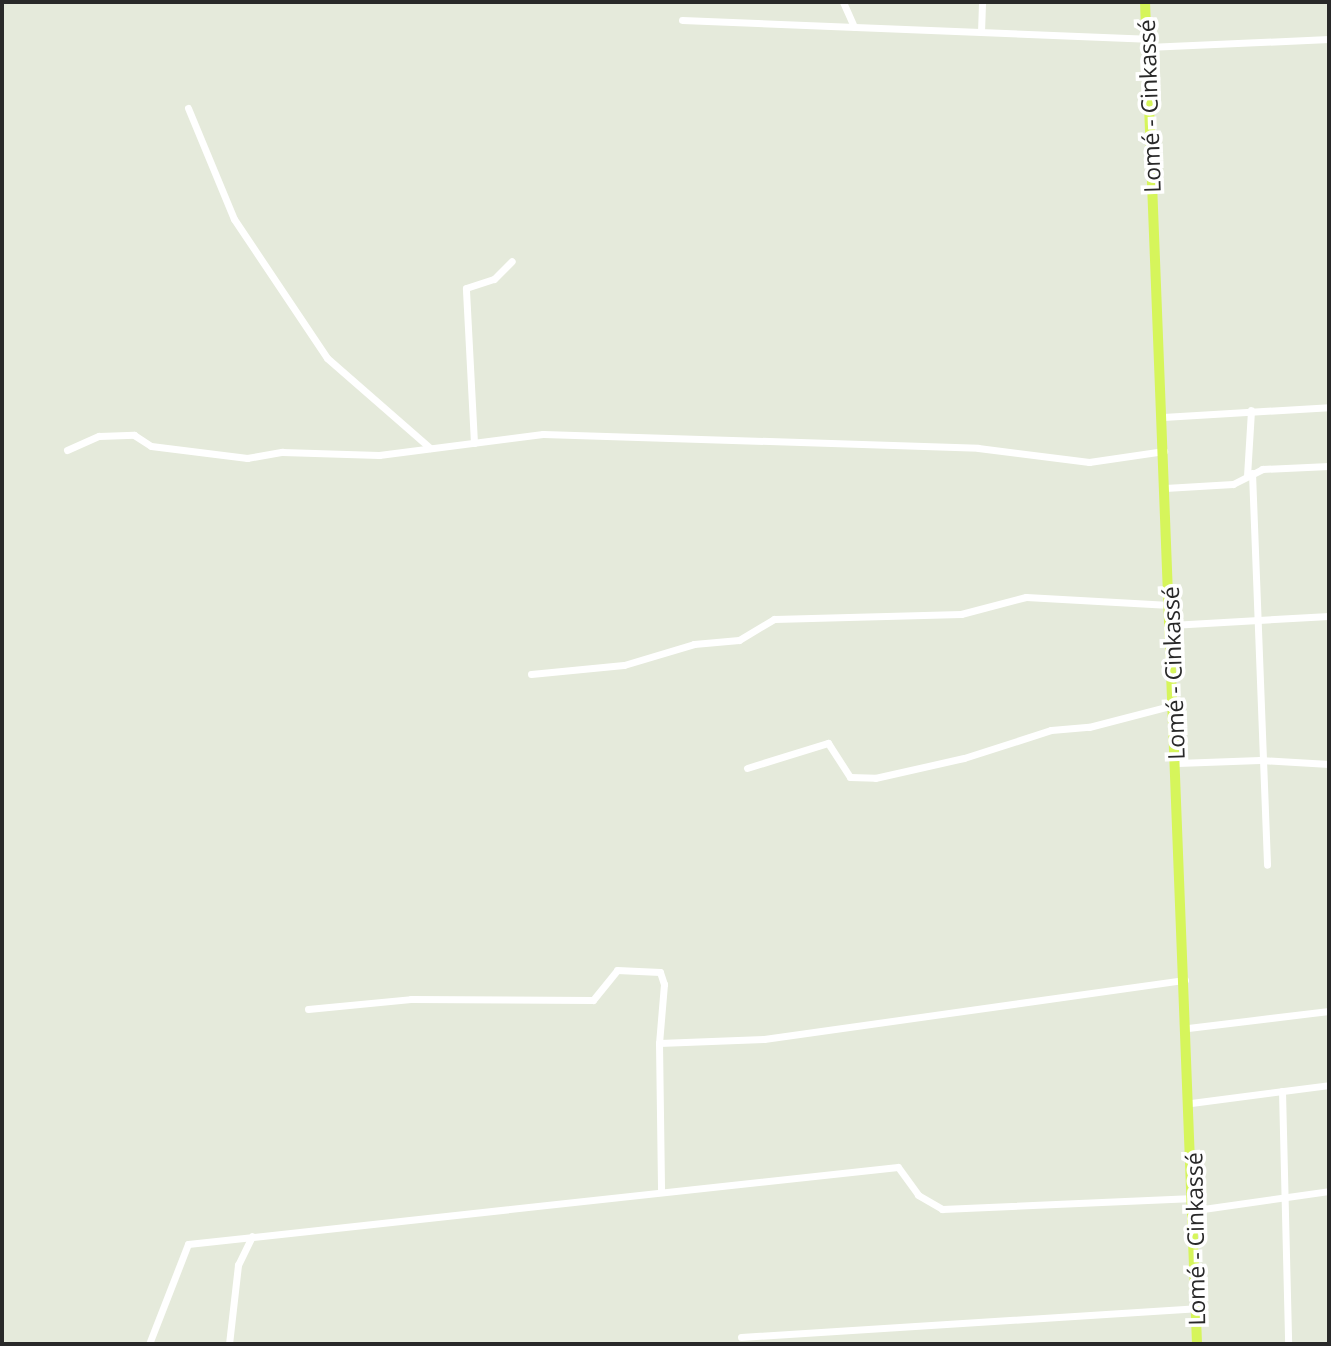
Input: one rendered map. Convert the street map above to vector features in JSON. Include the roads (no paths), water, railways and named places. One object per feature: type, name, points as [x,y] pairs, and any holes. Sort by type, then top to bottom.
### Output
[{"type":"highway","name":"Lomé - Cinkassé","points":[[1145,2],[1196,1210],[1198,1344]]},
{"type":"street","points":[[843,2],[853,27]]},
{"type":"street","points":[[981,32],[982,2]]},
{"type":"street","points":[[682,20],[981,32],[1147,43],[1329,39]]},
{"type":"street","points":[[188,108],[234,219],[327,358],[430,448]]},
{"type":"street","points":[[474,443],[466,288],[494,279],[512,261]]},
{"type":"street","points":[[1163,417],[1329,407]]},
{"type":"street","points":[[1251,410],[1250,475],[1258,620],[1260,760],[1267,865]]},
{"type":"street","points":[[66,450],[99,436],[134,435],[152,446],[247,458],[282,452],[379,455],[543,434],[978,448],[1089,462],[1164,451]]},
{"type":"street","points":[[1166,488],[1233,484],[1262,468],[1329,466]]},
{"type":"street","points":[[531,674],[624,665],[694,644],[739,640],[774,619],[961,614],[1026,597],[1170,606]]},
{"type":"street","points":[[1171,625],[1329,616]]},
{"type":"street","points":[[747,768],[828,743],[850,776],[875,778],[964,758],[1051,730],[1088,727],[1175,705]]},
{"type":"street","points":[[1177,763],[1260,760],[1329,764]]},
{"type":"street","points":[[308,1009],[411,999],[593,1000],[617,970],[660,972],[664,984],[659,1043],[661,1191]]},
{"type":"street","points":[[659,1043],[764,1039],[1186,980]]},
{"type":"street","points":[[1188,1028],[1329,1011]]},
{"type":"street","points":[[1191,1103],[1329,1085]]},
{"type":"street","points":[[1282,1091],[1282,1198],[1289,1279],[1287,1344]]},
{"type":"street","points":[[149,1344],[187,1244],[898,1167],[918,1195],[942,1209],[1195,1198]]},
{"type":"street","points":[[1196,1210],[1329,1191]]},
{"type":"street","points":[[229,1344],[238,1265],[252,1236]]},
{"type":"street","points":[[741,1337],[1196,1308]]}]
